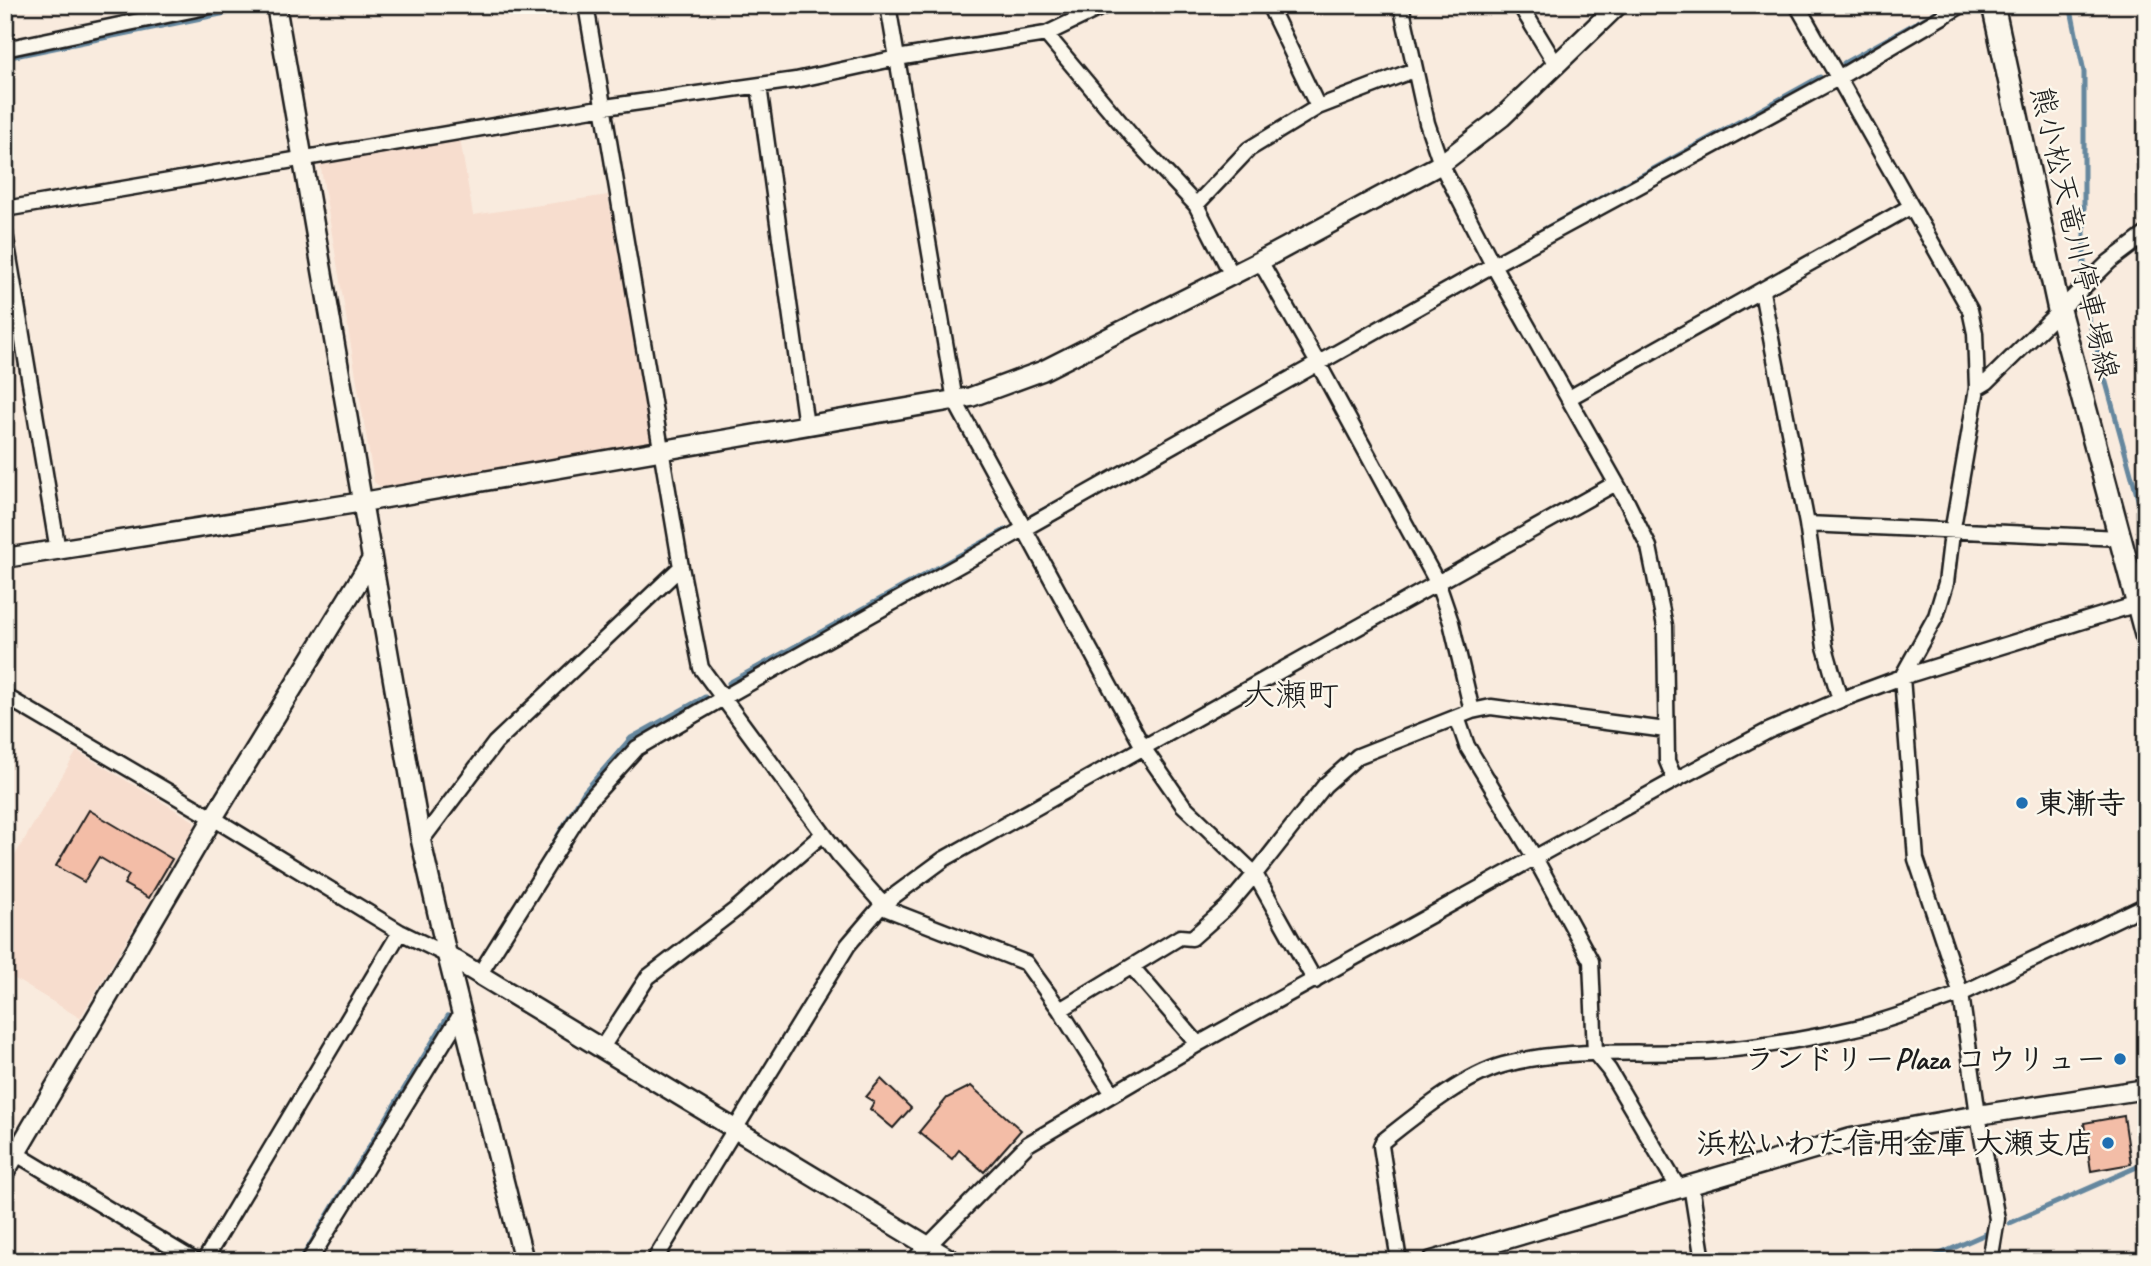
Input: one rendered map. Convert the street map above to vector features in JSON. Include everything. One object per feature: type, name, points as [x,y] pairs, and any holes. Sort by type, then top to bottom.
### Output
[{"type":"main road","name":"熊小松天竜川停車場線","points":[[1993,5],[2059,310],[2121,538],[2142,603],[2146,635]]},
{"type":"street","points":[[5,49],[215,5]]},
{"type":"street","points":[[276,5],[421,841],[461,1014],[524,1261]]},
{"type":"street","points":[[586,5],[681,567],[701,668],[839,855],[887,909],[1026,963],[1060,1010],[1113,1094]]},
{"type":"street","points":[[888,5],[955,401],[1144,749],[1183,805],[1255,874],[1315,981]]},
{"type":"street","points":[[5,209],[605,107],[759,86],[897,58],[1046,34],[1106,5]]},
{"type":"street","points":[[1269,5],[1318,107]]},
{"type":"street","points":[[1401,5],[1413,70],[1441,164],[1493,265],[1569,398],[1649,547],[1665,626],[1667,761],[1675,780]]},
{"type":"street","points":[[1520,5],[1557,66]]},
{"type":"street","points":[[5,558],[363,502],[971,397],[1042,370],[1260,261],[1441,164],[1502,117],[1618,5]]},
{"type":"street","points":[[1797,5],[1970,310],[1975,333],[1977,388],[1946,583],[1941,604],[1902,677],[1916,859],[1961,994],[1978,1115],[1997,1219],[1990,1261]]},
{"type":"street","points":[[479,975],[587,803],[636,748],[1493,265],[1838,78],[1962,5]]},
{"type":"street","points":[[1046,34],[1135,140],[1196,205],[1232,275]]},
{"type":"street","points":[[1196,205],[1249,149],[1318,107],[1413,70]]},
{"type":"street","points":[[759,86],[806,426]]},
{"type":"street","points":[[1569,398],[1910,207]]},
{"type":"street","points":[[5,233],[58,551]]},
{"type":"street","points":[[1977,388],[1987,382],[2109,262],[2146,234]]},
{"type":"street","points":[[1260,261],[1438,584],[1451,622],[1472,711]]},
{"type":"street","points":[[1762,292],[1807,524],[1825,648],[1840,700]]},
{"type":"street","points":[[654,1261],[848,945],[883,904],[944,859],[1616,483]]},
{"type":"street","points":[[1807,524],[1952,533],[2121,538]]},
{"type":"street","points":[[5,1172],[10,1150],[372,559]]},
{"type":"street","points":[[421,841],[495,743],[681,567]]},
{"type":"street","points":[[913,1261],[1028,1144],[1198,1044],[1675,780],[1768,731],[1840,700],[1902,677],[2142,603]]},
{"type":"street","points":[[5,696],[400,932],[447,955],[953,1261]]},
{"type":"street","points":[[1060,1010],[1180,937],[1192,939],[1227,907],[1325,785],[1358,756],[1472,711],[1491,708],[1666,730]]},
{"type":"street","points":[[1457,717],[1466,746],[1535,858],[1591,961],[1595,1053],[1609,1070],[1685,1187],[1703,1261]]},
{"type":"street","points":[[601,1049],[648,977],[735,910],[824,834]]},
{"type":"street","points":[[1399,1261],[1381,1146],[1429,1105],[1482,1073],[1512,1063],[1595,1053],[1714,1051],[1862,1027],[1961,994],[2146,905]]},
{"type":"street","points":[[204,1261],[400,932]]},
{"type":"street","points":[[1132,967],[1198,1044]]},
{"type":"street","points":[[309,1261],[461,1014]]},
{"type":"street","points":[[1432,1261],[1851,1138],[2146,1089]]},
{"type":"street","points":[[10,1150],[195,1261]]},
{"type":"shaded area","points":[[460,139],[473,215],[608,195],[651,438],[647,444],[382,488],[374,482],[320,163]]},
{"type":"shaded area","points":[[77,751],[194,821],[194,827],[80,1018],[5,973],[5,872]]},
{"type":"building","points":[[89,810],[172,859],[149,898],[124,884],[129,875],[99,857],[84,882],[56,866]]},
{"type":"building","points":[[881,1079],[911,1108],[893,1128],[870,1109],[874,1102],[866,1097]]},
{"type":"building","points":[[971,1086],[1021,1130],[984,1172],[959,1150],[952,1159],[919,1132],[947,1098]]},
{"type":"building","name":"浜松いわた信用金庫 大瀬支店","points":[[2124,1116],[2131,1164],[2091,1171],[2084,1123]]},
{"type":"waterway","points":[[2070,5],[2084,72],[2084,279]]},
{"type":"waterway","points":[[5,58],[260,6]]},
{"type":"waterway","points":[[1844,63],[1945,7]]},
{"type":"waterway","points":[[1541,231],[1820,77]]},
{"type":"waterway","points":[[2085,292],[2088,317],[2146,528]]},
{"type":"waterway","points":[[1032,516],[1071,495]]},
{"type":"waterway","points":[[729,683],[1007,529]]},
{"type":"waterway","points":[[536,872],[584,792],[631,738],[705,697]]},
{"type":"waterway","points":[[300,1261],[448,1016]]},
{"type":"waterway","points":[[2010,1223],[2146,1163]]},
{"type":"waterway","points":[[1924,1261],[1988,1233]]},
{"type":"place","name":"東漸寺","points":[[2022,803]]},
{"type":"place","name":"ランドリーPlaza コウリュー","points":[[2120,1059]]},
{"type":"place","name":"浜松いわた信用金庫 大瀬支店","points":[[2108,1143]]},
{"type":"district","name":"大瀬町","points":[[1291,694]]}]
